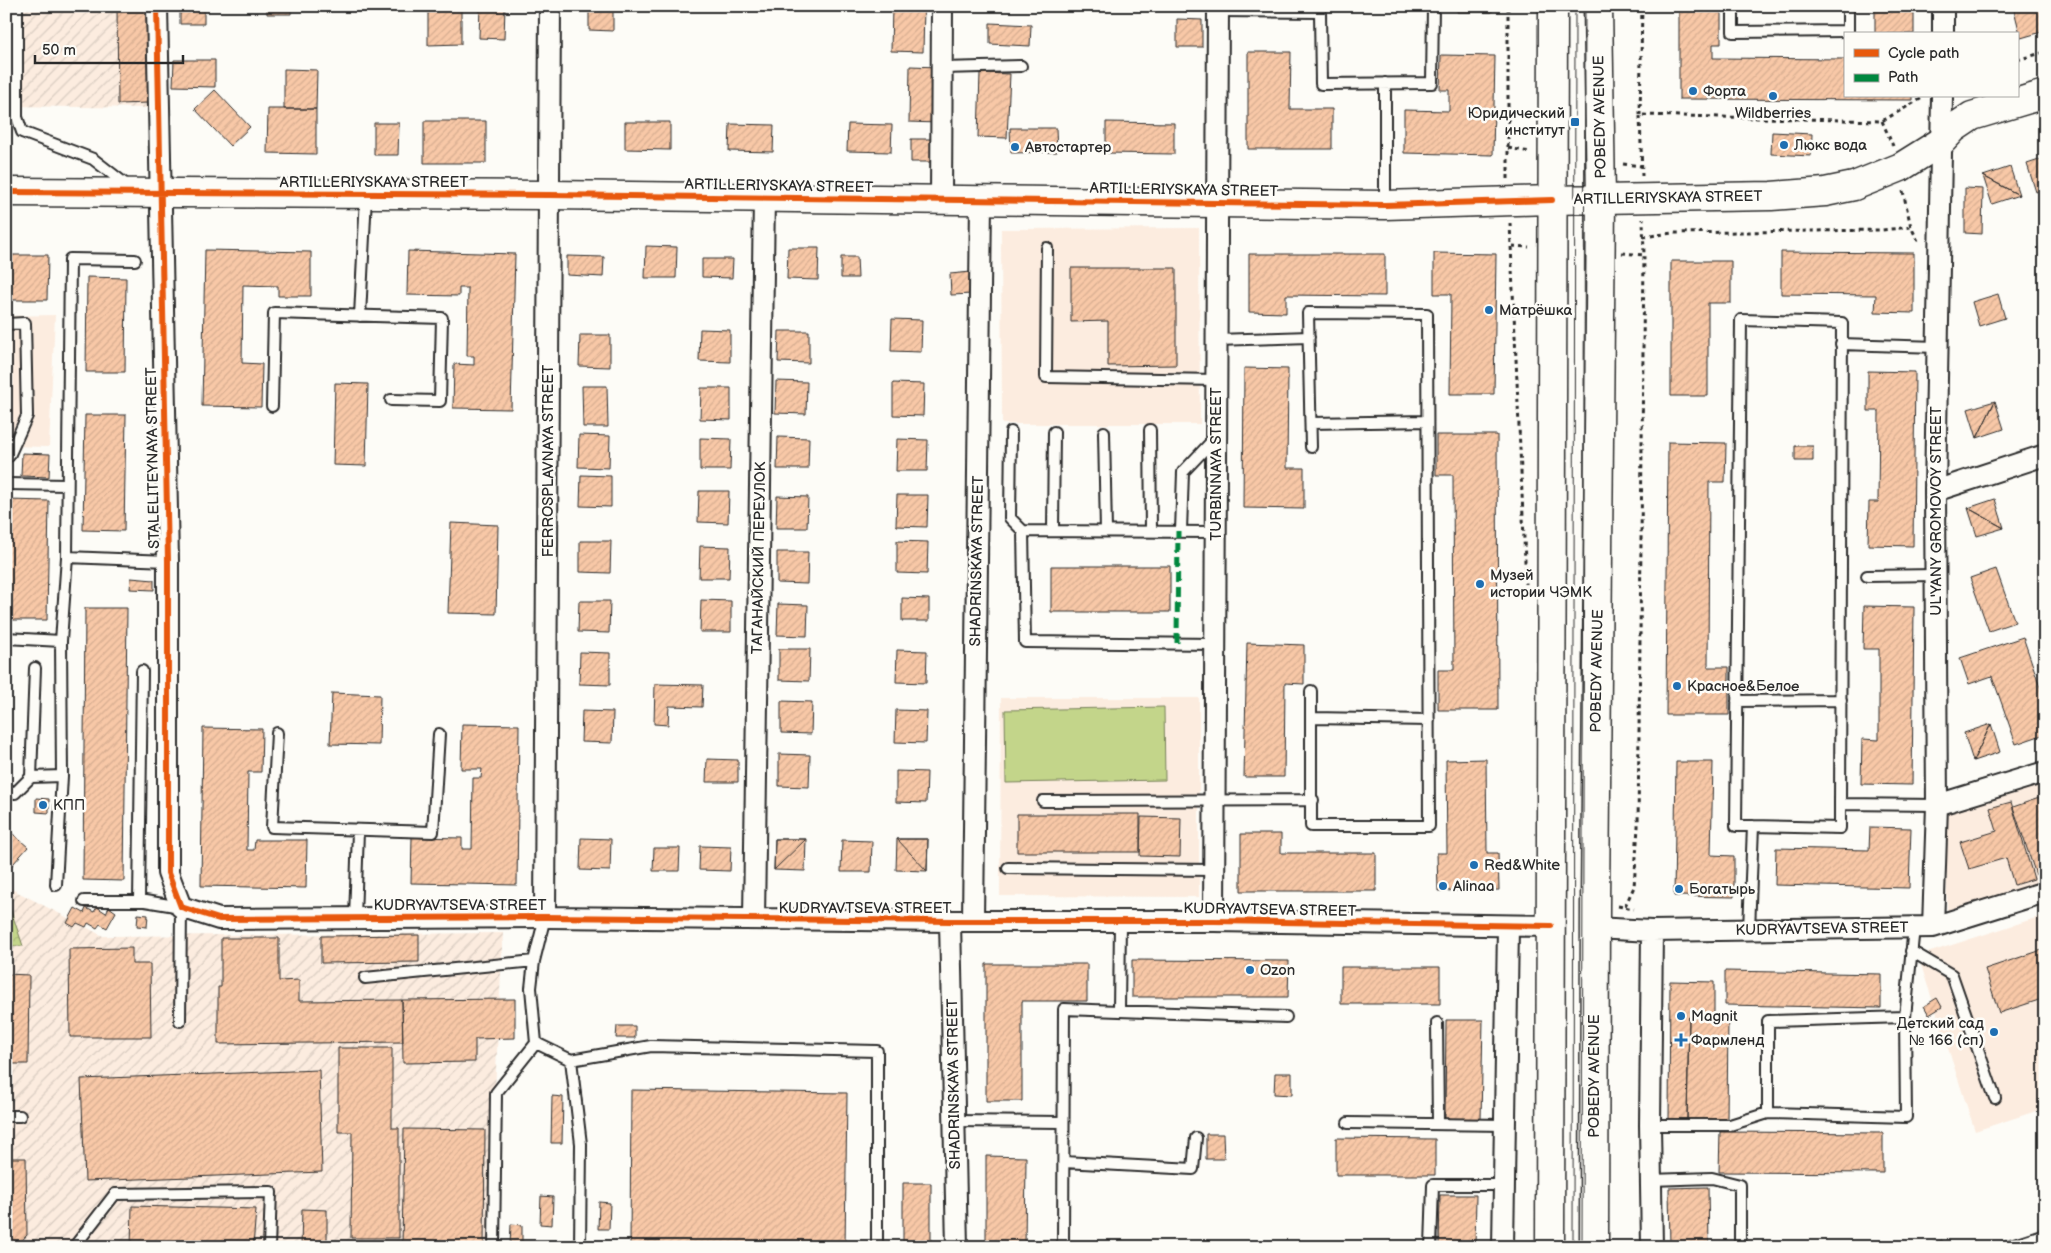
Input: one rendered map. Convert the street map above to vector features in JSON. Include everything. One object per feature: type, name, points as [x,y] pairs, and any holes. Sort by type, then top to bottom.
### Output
[{"type":"main road","points":[[1550,1247],[1553,6]]},
{"type":"main road","name":"POBEDY AVENUE","points":[[1594,1247],[1594,928],[1602,199],[1598,6]]},
{"type":"main road","name":"ARTILLERIYSKAYA STREET","points":[[6,192],[1385,204],[1825,192],[1854,186],[1901,167],[1941,142],[1954,128],[1972,116],[2045,94]]},
{"type":"street","name":"STALELITEYNAYA STREET","points":[[157,6],[148,194],[168,561],[168,873],[180,907]]},
{"type":"street","name":"FERROSPLAVNAYA STREET","points":[[545,917],[550,6]]},
{"type":"street","points":[[941,201],[942,6]]},
{"type":"street","points":[[1942,32],[1943,6]]},
{"type":"street","name":"TURBINNAYA STREET","points":[[1214,921],[1218,9]]},
{"type":"street","name":"UL'YANY GROMOVOY STREET","points":[[1923,927],[1937,805],[1935,491],[1942,98]]},
{"type":"street","name":"ТАГАНАЙСКИЙ ПЕРЕУЛОК","points":[[754,919],[764,198]]},
{"type":"street","name":"SHADRINSKAYA STREET","points":[[973,921],[981,201]]},
{"type":"street","points":[[1935,491],[2045,455]]},
{"type":"street","points":[[1937,805],[2045,772]]},
{"type":"street","name":"KUDRYAVTSEVA STREET","points":[[1594,928],[1652,931],[1923,927],[2045,892]]},
{"type":"street","name":"KUDRYAVTSEVA STREET","points":[[180,907],[219,919],[545,917],[950,921],[1214,921],[1508,927],[1551,926]]},
{"type":"street","name":"SHADRINSKAYA STREET","points":[[950,921],[957,1247]]},
{"type":"street","points":[[1503,1247],[1508,927]]},
{"type":"street","points":[[1652,931],[1650,1125],[1652,1247]]},
{"type":"lane","points":[[16,6],[17,117],[22,132],[93,159],[148,194]]},
{"type":"lane","points":[[1218,9],[1320,12],[1321,84],[1385,84],[1432,83],[1432,6]]},
{"type":"lane","points":[[1733,6],[1733,32],[1742,32],[1848,31],[1848,6]]},
{"type":"lane","points":[[942,68],[1021,66]]},
{"type":"lane","points":[[1385,84],[1385,204]]},
{"type":"lane","points":[[360,316],[366,195]]},
{"type":"lane","points":[[1047,248],[1046,377],[1217,380]]},
{"type":"lane","points":[[56,885],[62,776],[61,641],[67,557],[70,259],[135,260]]},
{"type":"lane","points":[[272,406],[274,313],[442,318],[440,401],[391,400]]},
{"type":"lane","points":[[1311,447],[1308,313],[1426,314],[1429,826],[1312,826],[1311,690]]},
{"type":"lane","points":[[1741,320],[1842,323],[1841,344],[1840,828],[1736,826],[1741,320]]},
{"type":"lane","points":[[6,324],[25,323],[27,416],[9,456],[6,456]]},
{"type":"lane","points":[[1217,340],[1309,337]]},
{"type":"lane","points":[[1841,344],[1937,347]]},
{"type":"lane","points":[[1311,423],[1427,422]]},
{"type":"lane","points":[[1150,430],[1151,531]]},
{"type":"lane","points":[[1011,432],[1010,518],[1023,530],[1216,532]]},
{"type":"lane","points":[[1053,531],[1054,432]]},
{"type":"lane","points":[[1104,432],[1106,531]]},
{"type":"lane","points":[[1181,532],[1183,472],[1216,436]]},
{"type":"lane","points":[[6,484],[67,485]]},
{"type":"lane","points":[[1023,530],[1025,642],[1216,644]]},
{"type":"lane","points":[[67,557],[168,561]]},
{"type":"lane","points":[[1868,576],[1936,575]]},
{"type":"lane","points":[[6,638],[61,641]]},
{"type":"lane","points":[[6,789],[15,793],[31,776],[35,668]]},
{"type":"lane","points":[[140,901],[142,671]]},
{"type":"lane","points":[[1737,701],[1841,700]]},
{"type":"lane","points":[[1312,718],[1429,720]]},
{"type":"lane","points":[[277,733],[272,827],[433,832],[439,734]]},
{"type":"lane","points":[[31,776],[62,776]]},
{"type":"lane","points":[[1043,801],[1313,800]]},
{"type":"lane","points":[[1840,804],[1937,805]]},
{"type":"lane","points":[[1750,930],[1753,826]]},
{"type":"lane","points":[[355,918],[358,831]]},
{"type":"lane","points":[[1008,868],[1215,870]]},
{"type":"lane","points":[[84,901],[140,901],[180,907],[180,1021]]},
{"type":"lane","points":[[494,1247],[496,1093],[536,1044],[530,988],[534,961],[545,917]]},
{"type":"lane","points":[[1119,1011],[1120,921]]},
{"type":"lane","points":[[1650,1125],[1730,1125],[1768,1113],[1906,1117],[1905,1017],[1911,951],[1923,927]]},
{"type":"lane","points":[[1911,951],[1952,975],[1995,1098]]},
{"type":"lane","points":[[365,978],[534,961]]},
{"type":"lane","points":[[1064,1247],[1064,1009],[1286,1017]]},
{"type":"lane","points":[[1768,1113],[1768,1020],[1905,1017]]},
{"type":"lane","points":[[1437,1023],[1438,1124]]},
{"type":"lane","points":[[536,1044],[571,1060],[651,1046],[877,1051],[877,1247]]},
{"type":"lane","points":[[571,1060],[581,1144],[580,1247]]},
{"type":"lane","points":[[6,1116],[20,1116]]},
{"type":"lane","points":[[954,1122],[1063,1122]]},
{"type":"lane","points":[[1348,1123],[1506,1125]]},
{"type":"lane","points":[[1064,1162],[1194,1169],[1196,1138]]},
{"type":"lane","points":[[1650,1180],[1712,1178],[1740,1185],[1740,1247]]},
{"type":"lane","points":[[1431,1247],[1433,1185],[1504,1185]]},
{"type":"lane","points":[[74,1247],[115,1194],[270,1192],[269,1247]]},
{"type":"lane","points":[[2006,1247],[2045,1234]]},
{"type":"path","points":[[1625,906],[1634,887],[1638,827],[1644,237],[1640,115],[1642,6]]},
{"type":"path","points":[[2018,60],[2045,52]]},
{"type":"path","points":[[1640,115],[1882,121],[1922,98]]},
{"type":"path","points":[[1644,237],[1672,233],[1882,230],[1911,227],[1919,243]]},
{"type":"shaded area","points":[[6,6],[149,6],[151,108],[6,106]]},
{"type":"shaded area","points":[[1199,228],[1200,424],[1002,424],[1001,229]]},
{"type":"shaded area","points":[[55,315],[49,447],[6,446],[6,316]]},
{"type":"shaded area","points":[[1001,698],[1199,698],[1199,897],[1000,896]]},
{"type":"shaded area","points":[[2045,784],[2045,881],[1947,912],[1946,814]]},
{"type":"shaded area","points":[[6,886],[103,936],[503,933],[487,1247],[6,1247]]},
{"type":"shaded area","name":"Детский сад № 166 (сп)","points":[[2045,915],[2045,1108],[1975,1131],[1918,956]]},
{"type":"green space","points":[[1164,707],[1165,780],[1006,783],[1005,710]]},
{"type":"green space","points":[[6,903],[9,905],[23,946],[6,946]]},
{"type":"building","points":[[117,6],[146,6],[148,103],[118,104]]},
{"type":"building","points":[[180,6],[204,6],[204,24],[180,24]]},
{"type":"building","points":[[267,6],[291,6],[291,14],[267,14]]},
{"type":"building","points":[[428,6],[461,6],[461,44],[428,45]]},
{"type":"building","points":[[480,6],[505,6],[504,39],[479,38]]},
{"type":"building","points":[[589,6],[613,6],[613,31],[589,30]]},
{"type":"building","points":[[892,6],[924,6],[923,52],[891,51]]},
{"type":"building","points":[[987,6],[1047,6],[1047,8]]},
{"type":"building","points":[[1458,6],[1492,6],[1492,12],[1457,12]]},
{"type":"building","points":[[1679,6],[1721,6],[1721,44],[1713,44],[1713,58],[1844,59],[1844,98],[1913,98],[1913,100],[1679,99]]},
{"type":"building","points":[[1875,6],[1914,6],[1914,32],[1875,32]]},
{"type":"building","points":[[2013,6],[2045,6],[2045,31],[2021,38]]},
{"type":"building","points":[[1177,19],[1202,20],[1202,47],[1177,47]]},
{"type":"building","points":[[990,23],[1031,25],[1030,46],[990,44]]},
{"type":"building","points":[[1248,52],[1291,52],[1290,109],[1332,109],[1332,149],[1248,149]]},
{"type":"building","points":[[1441,55],[1495,56],[1493,155],[1404,153],[1404,110],[1449,111],[1449,90],[1440,90]]},
{"type":"building","points":[[174,60],[215,60],[215,87],[173,86]]},
{"type":"building","points":[[910,66],[939,67],[937,123],[909,122]]},
{"type":"building","points":[[284,69],[317,70],[316,109],[284,109]]},
{"type":"building","points":[[980,73],[1010,74],[1007,138],[978,137]]},
{"type":"building","points":[[215,90],[250,127],[230,146],[195,109]]},
{"type":"building","points":[[268,109],[316,109],[316,154],[267,153]]},
{"type":"building","points":[[424,121],[486,121],[486,163],[424,163]]},
{"type":"building","points":[[625,122],[670,122],[670,150],[625,149]]},
{"type":"building","points":[[1106,122],[1174,123],[1174,154],[1106,153]]},
{"type":"building","points":[[374,123],[399,123],[398,155],[374,155]]},
{"type":"building","points":[[730,124],[774,125],[773,152],[729,151]]},
{"type":"building","points":[[848,124],[892,125],[891,152],[847,151]]},
{"type":"building","points":[[1010,128],[1056,128],[1057,152],[1011,153]]},
{"type":"building","points":[[1772,132],[1812,134],[1811,156],[1771,154]]},
{"type":"building","points":[[911,139],[936,139],[937,162],[911,162]]},
{"type":"building","points":[[2045,158],[2045,189],[2036,192],[2027,164]]},
{"type":"building","points":[[2010,167],[2019,195],[1983,176]]},
{"type":"building","points":[[1983,176],[2019,195],[1992,204]]},
{"type":"building","points":[[1965,188],[1983,189],[1982,234],[1965,233]]},
{"type":"building","points":[[646,246],[677,247],[676,278],[645,278]]},
{"type":"building","points":[[788,248],[819,248],[818,280],[787,279]]},
{"type":"building","points":[[205,250],[311,252],[311,296],[278,296],[278,286],[243,285],[242,363],[262,364],[261,407],[202,406]]},
{"type":"building","points":[[408,251],[515,254],[511,409],[453,408],[454,364],[474,365],[474,356],[467,356],[468,288],[459,288],[459,296],[407,295]]},
{"type":"building","points":[[1781,252],[1914,253],[1914,313],[1875,312],[1876,295],[1781,294]]},
{"type":"building","points":[[1434,253],[1496,254],[1494,394],[1450,394],[1451,294],[1434,294]]},
{"type":"building","points":[[1249,254],[1385,254],[1385,296],[1286,295],[1286,313],[1249,312]]},
{"type":"building","points":[[6,255],[48,255],[47,300],[6,300]]},
{"type":"building","points":[[567,256],[604,257],[603,277],[567,275]]},
{"type":"building","points":[[841,257],[857,257],[858,278],[841,278]]},
{"type":"building","points":[[702,259],[733,259],[732,278],[702,277]]},
{"type":"building","points":[[1671,261],[1731,261],[1731,303],[1708,303],[1708,396],[1671,396]]},
{"type":"building","points":[[1071,268],[1176,268],[1176,365],[1108,366],[1108,321],[1071,322]]},
{"type":"building","points":[[971,272],[973,294],[951,295],[950,274]]},
{"type":"building","points":[[87,277],[126,278],[125,372],[86,372]]},
{"type":"building","points":[[1998,294],[2005,318],[1979,326],[1972,302]]},
{"type":"building","points":[[892,319],[922,320],[921,352],[891,351]]},
{"type":"building","points":[[700,329],[730,330],[730,362],[699,361]]},
{"type":"building","points":[[779,331],[809,331],[809,363],[778,362]]},
{"type":"building","points":[[580,335],[610,335],[610,367],[579,366]]},
{"type":"building","points":[[1244,368],[1288,369],[1287,468],[1304,468],[1304,509],[1243,508]]},
{"type":"building","points":[[1868,371],[1915,372],[1913,546],[1868,545],[1869,502],[1878,502],[1879,411],[1868,411]]},
{"type":"building","points":[[776,381],[807,382],[806,414],[775,413]]},
{"type":"building","points":[[335,383],[368,384],[366,466],[333,465]]},
{"type":"building","points":[[893,383],[924,384],[923,416],[893,415]]},
{"type":"building","points":[[582,386],[607,386],[608,427],[583,427]]},
{"type":"building","points":[[701,388],[731,388],[731,420],[700,419]]},
{"type":"building","points":[[1995,401],[1977,438],[1968,409]]},
{"type":"building","points":[[1995,401],[2004,429],[1977,438]]},
{"type":"building","points":[[85,415],[126,415],[124,531],[83,530]]},
{"type":"building","points":[[579,435],[610,436],[609,468],[578,467]]},
{"type":"building","points":[[1436,435],[1497,435],[1498,710],[1438,710],[1438,670],[1454,670],[1453,475],[1436,475]]},
{"type":"building","points":[[778,437],[809,438],[808,469],[777,469]]},
{"type":"building","points":[[700,438],[731,439],[730,470],[700,470]]},
{"type":"building","points":[[897,439],[928,440],[927,471],[896,471]]},
{"type":"building","points":[[1668,442],[1726,443],[1725,482],[1709,482],[1708,667],[1729,667],[1729,715],[1666,715]]},
{"type":"building","points":[[1795,446],[1813,446],[1813,461],[1795,461]]},
{"type":"building","points":[[22,453],[50,454],[49,477],[21,476]]},
{"type":"building","points":[[581,475],[611,476],[611,507],[580,506]]},
{"type":"building","points":[[699,491],[729,491],[728,523],[698,522]]},
{"type":"building","points":[[897,495],[928,495],[927,527],[896,526]]},
{"type":"building","points":[[777,496],[808,497],[807,528],[776,528]]},
{"type":"building","points":[[1995,499],[2004,528],[1968,508]]},
{"type":"building","points":[[7,500],[49,501],[47,620],[6,620]]},
{"type":"building","points":[[1968,508],[2004,528],[1977,536]]},
{"type":"building","points":[[451,523],[498,525],[496,614],[448,613]]},
{"type":"building","points":[[580,541],[611,541],[610,573],[580,572]]},
{"type":"building","points":[[897,541],[928,542],[927,574],[897,573]]},
{"type":"building","points":[[700,546],[730,547],[729,578],[699,578]]},
{"type":"building","points":[[777,552],[808,552],[807,584],[777,583]]},
{"type":"building","points":[[1051,566],[1170,566],[1170,612],[1051,612]]},
{"type":"building","points":[[1996,569],[2015,622],[1989,631],[1970,578]]},
{"type":"building","points":[[131,578],[154,580],[154,590],[130,589]]},
{"type":"building","points":[[902,598],[929,599],[929,621],[902,621]]},
{"type":"building","points":[[701,600],[731,601],[731,632],[700,632]]},
{"type":"building","points":[[579,601],[610,601],[609,633],[578,632]]},
{"type":"building","points":[[778,604],[808,605],[807,636],[777,635]]},
{"type":"building","points":[[1864,606],[1914,607],[1912,785],[1861,784],[1862,739],[1879,740],[1879,649],[1863,649]]},
{"type":"building","points":[[85,608],[127,608],[124,881],[83,880]]},
{"type":"building","points":[[2023,637],[2045,701],[2045,734],[2016,744],[1992,676],[1969,684],[1960,658]]},
{"type":"building","points":[[1247,643],[1304,645],[1304,684],[1285,683],[1284,777],[1244,777]]},
{"type":"building","points":[[779,649],[810,649],[809,681],[779,680]]},
{"type":"building","points":[[897,650],[927,651],[926,683],[896,682]]},
{"type":"building","points":[[580,652],[610,653],[610,685],[579,684]]},
{"type":"building","points":[[6,660],[12,661],[6,718]]},
{"type":"building","points":[[655,684],[703,685],[702,707],[669,706],[668,725],[654,724]]},
{"type":"building","points":[[332,693],[380,695],[379,745],[330,744]]},
{"type":"building","points":[[781,701],[812,702],[811,734],[781,733]]},
{"type":"building","points":[[896,710],[927,711],[926,743],[895,742]]},
{"type":"building","points":[[582,711],[613,712],[612,743],[581,742]]},
{"type":"building","points":[[462,724],[519,725],[517,885],[411,883],[412,837],[462,838],[462,849],[472,849],[473,778],[481,778],[482,769],[461,769]]},
{"type":"building","points":[[1991,724],[1973,761],[1964,733]]},
{"type":"building","points":[[1991,724],[2000,752],[1973,761]]},
{"type":"building","points":[[203,728],[262,729],[261,772],[248,772],[247,850],[254,850],[255,840],[307,840],[306,888],[201,886]]},
{"type":"building","points":[[779,754],[810,755],[809,787],[779,786]]},
{"type":"building","points":[[707,759],[738,760],[738,782],[706,782]]},
{"type":"building","points":[[1486,759],[1487,853],[1498,853],[1499,890],[1438,891],[1437,853],[1447,853],[1446,760]]},
{"type":"building","points":[[1676,762],[1713,762],[1711,855],[1734,856],[1734,897],[1674,896]]},
{"type":"building","points":[[896,771],[927,772],[926,803],[896,802]]},
{"type":"building","points":[[2045,796],[2045,872],[2036,875],[2013,807]]},
{"type":"building","name":"КПП","points":[[36,798],[49,799],[49,813],[36,812]]},
{"type":"building","points":[[2011,802],[2034,879],[2014,885],[2006,858],[1969,869],[1960,842],[1997,831],[1990,808]]},
{"type":"building","points":[[1017,814],[1140,814],[1140,852],[1017,852]]},
{"type":"building","points":[[1141,817],[1181,818],[1180,857],[1140,856]]},
{"type":"building","points":[[1870,827],[1911,828],[1909,888],[1775,885],[1776,848],[1869,850]]},
{"type":"building","points":[[6,828],[28,847],[6,872]]},
{"type":"building","points":[[1241,834],[1281,834],[1281,853],[1376,853],[1376,891],[1241,891]]},
{"type":"building","points":[[581,838],[611,839],[610,871],[580,870]]},
{"type":"building","points":[[775,839],[806,839],[805,871],[774,870]]},
{"type":"building","points":[[775,839],[806,839],[774,870]]},
{"type":"building","points":[[897,839],[928,839],[927,871],[896,870]]},
{"type":"building","points":[[897,839],[928,839],[927,871]]},
{"type":"building","points":[[842,840],[872,841],[871,872],[841,872]]},
{"type":"building","points":[[700,846],[731,847],[730,871],[699,870]]},
{"type":"building","points":[[654,848],[680,848],[679,871],[653,871]]},
{"type":"building","points":[[97,907],[106,913],[109,907],[116,912],[107,928],[100,924],[97,928],[88,923],[86,927],[77,923],[74,927],[67,923],[75,908],[84,913],[86,908],[94,912]]},
{"type":"building","points":[[138,914],[148,915],[147,927],[137,926]]},
{"type":"building","points":[[419,935],[419,962],[321,963],[321,936]]},
{"type":"building","points":[[221,938],[279,938],[279,981],[299,980],[299,1001],[402,1000],[403,1042],[218,1044],[218,987],[221,987]]},
{"type":"building","points":[[132,948],[132,964],[150,964],[151,1037],[70,1037],[69,949]]},
{"type":"building","points":[[2045,949],[2045,998],[1999,1013],[1985,969]]},
{"type":"building","points":[[1132,960],[1289,961],[1288,997],[1132,997]]},
{"type":"building","points":[[986,964],[1087,964],[1087,1001],[1022,1001],[1022,1101],[986,1101]]},
{"type":"building","points":[[1341,967],[1440,967],[1440,1004],[1341,1004]]},
{"type":"building","points":[[1725,971],[1881,974],[1881,1008],[1725,1005]]},
{"type":"building","points":[[6,974],[29,975],[28,1064],[6,1064]]},
{"type":"building","points":[[1670,981],[1714,982],[1714,1017],[1689,1017],[1687,1119],[1669,1119]]},
{"type":"building","points":[[1937,998],[1942,1007],[1929,1015],[1924,1006]]},
{"type":"building","points":[[515,999],[515,1038],[475,1039],[475,1062],[403,1063],[402,1000]]},
{"type":"building","points":[[1689,1017],[1728,1017],[1727,1120],[1687,1119]]},
{"type":"building","points":[[1446,1020],[1483,1020],[1481,1120],[1445,1119]]},
{"type":"building","points":[[617,1026],[635,1026],[635,1038],[616,1038]]},
{"type":"building","points":[[338,1048],[392,1048],[392,1128],[399,1128],[399,1238],[351,1238],[352,1132],[338,1132]]},
{"type":"building","points":[[319,1070],[322,1172],[85,1181],[81,1079]]},
{"type":"building","points":[[1275,1073],[1292,1073],[1292,1095],[1274,1094]]},
{"type":"building","points":[[631,1090],[847,1093],[845,1247],[630,1247]]},
{"type":"building","points":[[552,1096],[563,1097],[562,1143],[551,1143]]},
{"type":"building","points":[[404,1129],[485,1130],[484,1247],[402,1247]]},
{"type":"building","points":[[1720,1132],[1883,1133],[1883,1173],[1719,1172]]},
{"type":"building","points":[[1206,1134],[1223,1134],[1224,1159],[1206,1159]]},
{"type":"building","points":[[1336,1138],[1435,1139],[1435,1175],[1336,1175]]},
{"type":"building","points":[[986,1156],[1026,1157],[1025,1247],[986,1247]]},
{"type":"building","points":[[6,1158],[26,1158],[27,1235],[16,1247],[6,1247]]},
{"type":"building","points":[[903,1183],[931,1183],[931,1247],[903,1247]]},
{"type":"building","points":[[1708,1187],[1709,1247],[1670,1247],[1669,1188]]},
{"type":"building","points":[[1440,1195],[1476,1195],[1475,1247],[1439,1247]]},
{"type":"building","points":[[541,1196],[553,1197],[552,1225],[540,1224]]},
{"type":"building","points":[[599,1202],[610,1203],[609,1229],[598,1229]]},
{"type":"building","points":[[132,1206],[256,1209],[253,1247],[131,1247]]},
{"type":"building","points":[[302,1209],[327,1210],[327,1247],[301,1247]]},
{"type":"building","points":[[511,1224],[522,1225],[522,1247],[510,1247]]},
{"type":"building","points":[[1942,1240],[1944,1247],[1924,1246]]},
{"type":"tram line","points":[[1573,1247],[1575,6]]},
{"type":"tram line","points":[[1582,1247],[1585,6]]},
{"type":"marked path","points":[[1177,643],[1178,531]]},
{"type":"cycle path","points":[[157,6],[168,561],[168,873],[181,907],[219,919],[545,917],[950,921],[1214,921],[1551,926]]},
{"type":"cycle path","points":[[6,192],[550,195],[1385,205],[1552,200]]},
{"type":"place","name":"Форта","points":[[1693,91]]},
{"type":"place","name":"Wildberries","points":[[1773,96]]},
{"type":"place","name":"Юридический институт","points":[[1575,122]]},
{"type":"place","name":"Люкс вода","points":[[1784,145]]},
{"type":"place","name":"Автостартер","points":[[1015,147]]},
{"type":"place","name":"Матрёшка","points":[[1489,310]]},
{"type":"place","name":"Музей истории ЧЭМК","points":[[1480,584]]},
{"type":"place","name":"Красное&Белое","points":[[1677,686]]},
{"type":"place","name":"КПП","points":[[43,805]]},
{"type":"place","name":"Red&White","points":[[1474,865]]},
{"type":"place","name":"Alinaa","points":[[1443,886]]},
{"type":"place","name":"Богатырь","points":[[1679,889]]},
{"type":"place","name":"Ozon","points":[[1250,970]]},
{"type":"place","name":"Magnit","points":[[1681,1016]]},
{"type":"place","name":"Детский сад № 166 (сп)","points":[[1994,1032]]},
{"type":"place","name":"Фармленд","points":[[1681,1040]]}]
